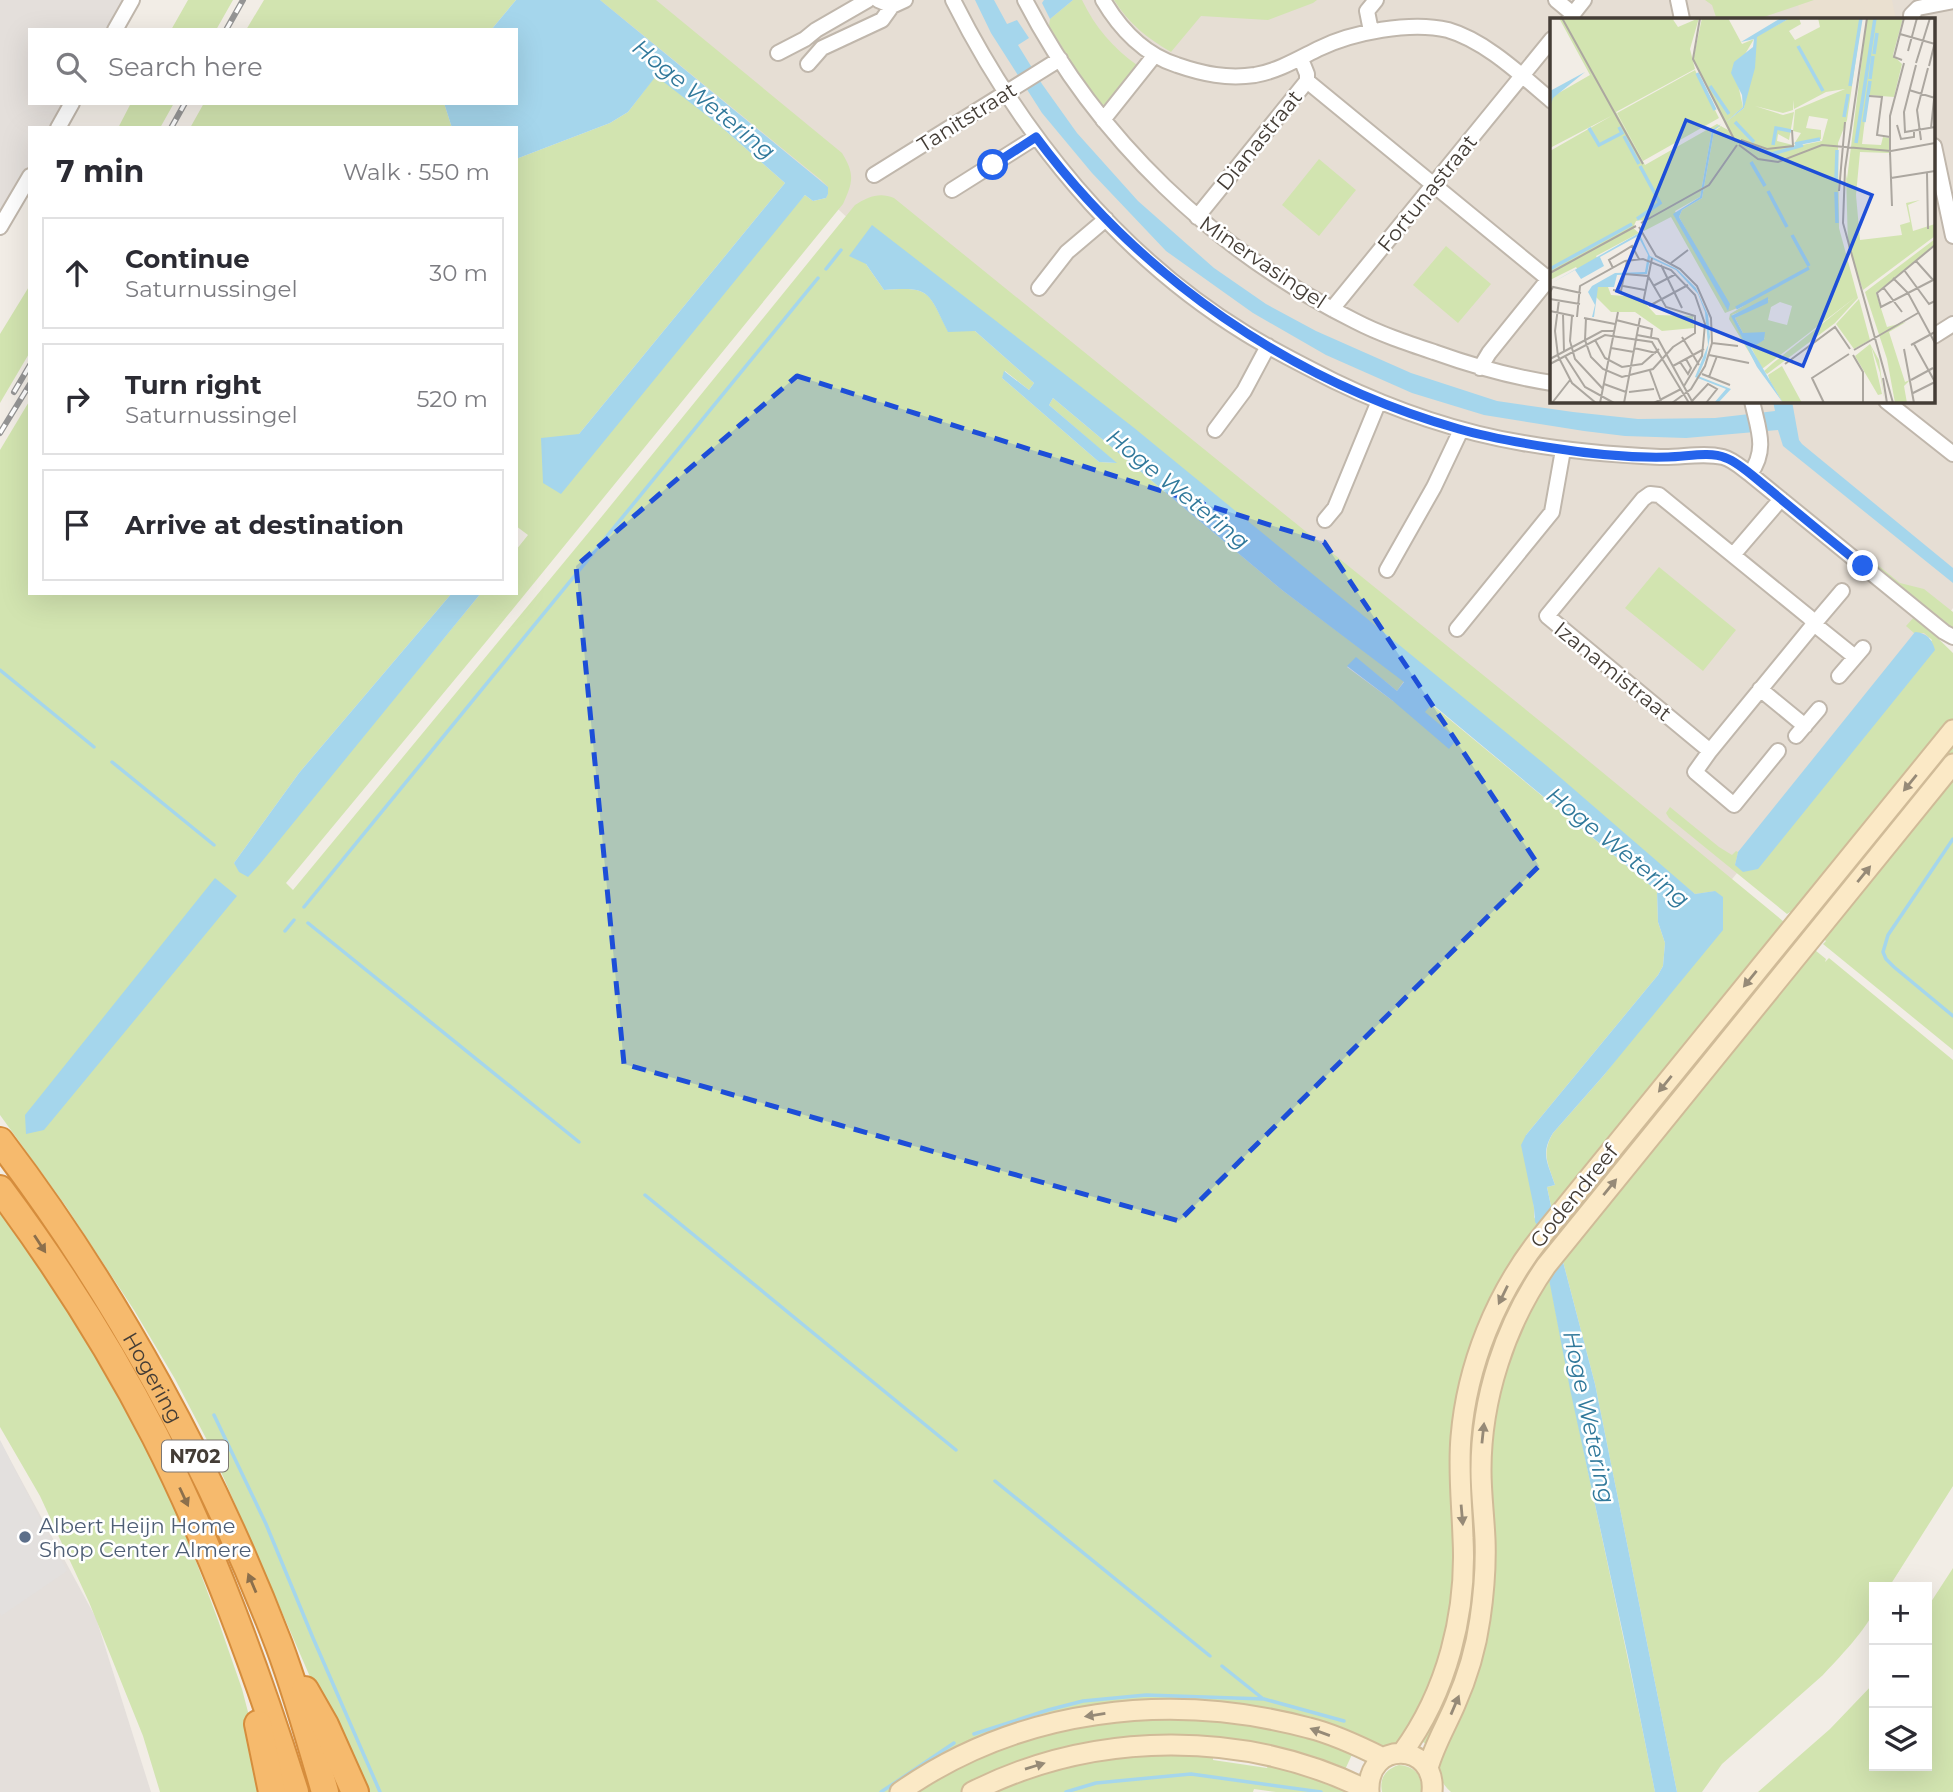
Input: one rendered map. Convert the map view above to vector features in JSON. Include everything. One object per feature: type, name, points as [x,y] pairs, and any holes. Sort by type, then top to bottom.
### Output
[{"type":"highway","name":"Hogering","points":[[0,1141],[88,1266],[159,1387],[202,1469],[279,1646],[325,1792]]},
{"type":"highway","name":"Hogering","points":[[0,1189],[34,1235],[93,1325],[155,1435],[208,1550],[295,1792]]},
{"type":"highway","name":"N702","points":[[279,1646],[325,1725],[355,1792]]},
{"type":"highway","name":"N702","points":[[246,1650],[272,1792]]},
{"type":"main road","name":"Godendreef","points":[[1369,1791],[1369,1778],[1374,1766],[1392,1755],[1418,1731],[1444,1673],[1458,1618],[1464,1567],[1459,1467],[1463,1415],[1480,1347],[1504,1292],[1540,1237],[1953,730]]},
{"type":"main road","name":"Godendreef","points":[[1434,1784],[1432,1754],[1464,1681],[1480,1622],[1486,1564],[1481,1471],[1486,1414],[1501,1356],[1520,1310],[1546,1266],[1953,764]]},
{"type":"main road","points":[[900,1792],[972,1752],[1013,1735],[1059,1721],[1157,1708],[1200,1709],[1261,1717],[1311,1728],[1358,1746],[1392,1755],[1412,1755],[1421,1760],[1434,1784]]},
{"type":"main road","points":[[972,1792],[1054,1760],[1118,1748],[1168,1745],[1201,1746],[1269,1755],[1307,1765],[1369,1791]]},
{"type":"street","points":[[116,28],[132,0]]},
{"type":"street","points":[[778,54],[868,0]]},
{"type":"street","points":[[878,0],[899,3]]},
{"type":"street","points":[[953,0],[973,39],[1010,91],[1049,155],[1105,219],[1157,267],[1244,333],[1306,367],[1379,401],[1461,430],[1563,450],[1618,455],[1706,455],[1726,458],[1750,474],[1948,634],[1953,646]]},
{"type":"street","name":"Minervasingel","points":[[1025,0],[1055,62],[1125,147],[1198,218],[1233,246],[1286,282],[1356,322],[1480,368],[1550,383]]},
{"type":"street","points":[[1103,0],[1130,36],[1154,56],[1201,74],[1220,77],[1255,75],[1301,59],[1320,48],[1371,31],[1421,27],[1447,30],[1482,46],[1550,99]]},
{"type":"street","points":[[1371,31],[1367,11],[1376,0]]},
{"type":"street","points":[[1556,0],[1571,17],[1584,0]]},
{"type":"street","points":[[1678,0],[1682,18]]},
{"type":"street","points":[[1911,18],[1918,8],[1953,1]]},
{"type":"street","points":[[808,64],[822,48],[882,20],[899,3]]},
{"type":"street","name":"Fortunastraat","points":[[1332,309],[1550,41]]},
{"type":"street","points":[[1103,120],[1154,56]]},
{"type":"street","name":"Dianastraat","points":[[1198,218],[1307,81],[1301,59]]},
{"type":"street","name":"Tanitstraat","points":[[874,175],[1055,62]]},
{"type":"street","points":[[1307,81],[1433,186],[1550,278]]},
{"type":"street","points":[[59,126],[71,105]]},
{"type":"street","points":[[952,190],[1036,137]]},
{"type":"street","points":[[1936,160],[1953,236]]},
{"type":"street","points":[[0,227],[28,179]]},
{"type":"street","points":[[1039,288],[1067,252],[1105,219]]},
{"type":"street","points":[[1480,368],[1489,353],[1550,280]]},
{"type":"street","points":[[1936,335],[1953,324]]},
{"type":"street","points":[[1215,430],[1244,391],[1268,346]]},
{"type":"street","points":[[1325,520],[1335,508],[1379,401]]},
{"type":"street","points":[[1887,402],[1953,454]]},
{"type":"street","points":[[1750,474],[1758,462],[1761,450],[1753,407]]},
{"type":"street","points":[[1387,569],[1439,477],[1461,430]]},
{"type":"street","points":[[1457,629],[1552,512],[1563,450]]},
{"type":"street","name":"Izanamistraat","points":[[1710,751],[1547,616],[1643,499],[1650,494],[1659,495],[1809,617],[1814,624],[1859,652],[1839,676]]},
{"type":"street","points":[[1733,555],[1781,499]]},
{"type":"street","points":[[1779,751],[1734,804],[1695,772],[1842,591]]},
{"type":"street","points":[[1760,689],[1800,731],[1819,709]]},
{"type":"highlighted area","points":[[797,376],[1324,542],[1539,866],[1179,1221],[624,1064],[576,566]]},
{"type":"shaded area","points":[[0,0],[131,0],[115,28],[28,28],[28,105],[72,105],[60,126],[28,126],[28,183],[0,232]]},
{"type":"shaded area","points":[[584,0],[1953,0],[1953,608],[1702,916],[865,234],[826,198]]},
{"type":"shaded area","points":[[1814,0],[1892,0],[1896,18],[1801,18],[1798,5]]},
{"type":"shaded area","name":"Albert Heijn Home Shop Center Almere","points":[[0,1440],[67,1571],[1,1616],[0,1613]]},
{"type":"shaded area","points":[[0,1441],[96,1618],[151,1792],[0,1792]]},
{"type":"green space","points":[[188,0],[233,0],[217,28],[172,28]]},
{"type":"green space","points":[[264,0],[516,0],[493,28],[247,28]]},
{"type":"green space","points":[[600,0],[656,0],[842,153],[851,173],[849,190],[843,204],[286,883],[293,890],[855,205],[883,195],[894,198],[1789,926],[1553,1215],[1547,1187],[1555,1185],[1548,1164],[1549,1140],[1624,1049],[1715,891],[1695,894],[872,226],[866,264],[884,290],[920,291],[931,300],[948,331],[975,331],[1034,383],[1029,390],[1005,371],[1002,378],[1099,462],[1116,463],[1049,405],[1053,398],[1282,590],[1404,681],[1397,691],[1356,658],[1347,667],[1393,701],[1425,711],[1431,704],[1657,891],[1658,922],[1665,943],[1663,966],[1526,1135],[1534,1217],[1539,1226],[1477,1345],[1459,1586],[1435,1687],[1396,1747],[1382,1748],[1258,1711],[1057,1718],[893,1792],[360,1792],[209,1444],[175,1379],[134,1310],[65,1205],[0,1115],[0,450],[28,403],[28,595],[450,595],[299,773],[234,863],[248,876],[479,595],[518,595],[518,548],[528,535],[518,528],[518,158],[610,123],[628,112],[656,75],[719,125],[785,183],[579,434],[543,483],[805,195],[813,201],[826,198],[828,187]]},
{"type":"green space","points":[[1073,0],[1082,0],[1105,36],[1137,65],[1104,105],[1080,76],[1049,26],[1050,19]]},
{"type":"green space","points":[[1114,0],[1317,0],[1268,20],[1201,16],[1171,52],[1139,30]]},
{"type":"green space","points":[[1705,0],[1814,0],[1761,18],[1719,18],[1716,17],[1712,5]]},
{"type":"green space","points":[[130,105],[173,105],[161,126],[119,126]]},
{"type":"green space","points":[[203,105],[445,105],[451,126],[191,126]]},
{"type":"green space","points":[[1319,159],[1356,190],[1319,236],[1282,205]]},
{"type":"green space","points":[[1446,246],[1491,284],[1458,323],[1413,285]]},
{"type":"green space","points":[[28,288],[28,355],[0,403],[0,334]]},
{"type":"green space","points":[[1871,562],[1900,583],[1924,589],[1953,612],[1953,630],[1868,564]]},
{"type":"green space","points":[[1659,567],[1736,630],[1703,671],[1625,608]]},
{"type":"green space","points":[[1915,616],[1953,653],[1953,725],[1796,917],[1790,912],[1787,914],[1666,813],[1670,807],[1719,847],[1732,855],[1738,852],[1735,865],[1932,640],[1924,633],[1914,633],[1906,626]]},
{"type":"green space","points":[[1953,736],[1953,759],[1819,919],[1812,913]]},
{"type":"green space","points":[[1953,770],[1953,1050],[1823,944],[1826,941],[1819,935]]},
{"type":"green space","points":[[1794,933],[1804,940],[1559,1243],[1555,1226]]},
{"type":"green space","points":[[1810,946],[1826,959],[1825,962],[1829,958],[1953,1060],[1953,1486],[1892,1582],[1869,1582],[1869,1619],[1844,1653],[1823,1675],[1722,1764],[1702,1792],[1677,1792],[1595,1384],[1561,1254]]},
{"type":"green space","points":[[0,1209],[29,1246],[139,1424],[185,1532],[218,1620],[242,1689],[269,1792],[160,1792],[143,1736],[89,1602],[40,1496],[0,1427]]},
{"type":"green space","points":[[1542,1241],[1546,1258],[1506,1333],[1479,1514],[1472,1640],[1431,1747],[1418,1739],[1450,1665],[1462,1465],[1484,1350]]},
{"type":"green space","points":[[1548,1271],[1655,1792],[1451,1792],[1442,1782],[1438,1770],[1437,1760],[1462,1697],[1495,1387]]},
{"type":"green space","points":[[1953,1568],[1953,1792],[1758,1792],[1830,1729],[1869,1688],[1869,1771],[1932,1771],[1932,1600]]},
{"type":"green space","points":[[1222,1715],[1355,1748],[1343,1774],[1154,1741],[963,1792],[908,1792],[995,1747],[1103,1718]]},
{"type":"green space","points":[[1129,1751],[1213,1757],[1213,1760],[1267,1768],[1268,1765],[1289,1764],[1359,1792],[1276,1792],[1254,1789],[1253,1792],[983,1792],[1002,1783]]},
{"type":"green space","points":[[1399,1765],[1409,1767],[1417,1773],[1421,1781],[1421,1792],[1382,1792],[1385,1775]]},
{"type":"water","name":"Hoge Wetering","points":[[516,0],[600,0],[828,187],[826,198],[813,201],[805,195],[561,494],[543,483],[541,438],[579,434],[785,183],[719,125],[656,76],[628,112],[610,123],[518,158],[518,126],[451,126],[445,105],[518,105],[518,28],[493,28]]},
{"type":"water","points":[[975,0],[994,0],[1007,24],[1017,20],[1029,38],[1018,45],[1042,84],[1077,133],[1138,201],[1214,268],[1266,304],[1316,331],[1411,373],[1497,401],[1638,419],[1715,418],[1775,411],[1773,402],[1792,402],[1802,444],[1953,568],[1953,583],[1783,446],[1778,430],[1686,438],[1625,436],[1484,415],[1412,393],[1326,355],[1253,313],[1166,251],[1092,173],[1042,113],[991,33]]},
{"type":"water","points":[[1044,0],[1073,0],[1050,19],[1042,3]]},
{"type":"water","name":"Hoge Wetering","points":[[872,225],[1133,427],[1547,766],[1695,894],[1715,891],[1723,897],[1723,930],[1553,1133],[1546,1153],[1555,1185],[1547,1187],[1561,1254],[1595,1384],[1677,1792],[1655,1792],[1521,1145],[1526,1135],[1663,966],[1665,943],[1658,922],[1657,891],[1432,704],[1425,712],[1457,739],[1449,749],[1347,666],[1356,657],[1397,691],[1404,682],[1282,590],[1053,398],[1049,405],[1117,463],[1099,462],[1002,378],[1004,371],[1029,390],[1034,383],[975,331],[948,332],[931,300],[920,291],[884,290],[866,264],[849,256]]},
{"type":"water","points":[[450,595],[479,595],[248,877],[239,872],[234,863],[299,773]]},
{"type":"water","points":[[1915,632],[1928,637],[1935,650],[1758,869],[1743,872],[1735,865],[1738,852]]},
{"type":"water","points":[[215,878],[237,896],[44,1130],[26,1134],[25,1115]]},
{"type":"waterway","points":[[826,269],[841,250]]},
{"type":"waterway","points":[[304,907],[818,278]]},
{"type":"waterway","points":[[0,670],[94,747]]},
{"type":"waterway","points":[[112,762],[214,845]]},
{"type":"waterway","points":[[1953,839],[1888,935],[1883,952],[1894,967],[1953,1016]]},
{"type":"waterway","points":[[285,931],[294,920]]},
{"type":"waterway","points":[[308,923],[579,1142]]},
{"type":"waterway","points":[[645,1195],[956,1450]]},
{"type":"waterway","points":[[214,1415],[266,1524],[380,1792]]},
{"type":"waterway","points":[[995,1481],[1210,1656]]},
{"type":"waterway","points":[[1222,1666],[1262,1698]]},
{"type":"waterway","points":[[974,1734],[1083,1701],[1146,1695],[1264,1699],[1344,1721]]},
{"type":"waterway","points":[[881,1792],[954,1743]]},
{"type":"waterway","points":[[1066,1792],[1096,1783],[1191,1774],[1321,1792]]},
{"type":"railway","points":[[227,28],[243,0]]},
{"type":"railway","points":[[172,126],[184,105]]},
{"type":"railway","points":[[14,392],[28,368]]},
{"type":"railway","points":[[0,433],[28,387]]},
{"type":"place","name":"Albert Heijn Home Shop Center Almere","points":[[25,1537]]},
{"type":"route","points":[[993,165],[1036,137],[1105,219],[1196,299],[1244,333],[1344,386],[1405,412],[1461,430],[1513,441],[1563,450],[1618,455],[1706,455],[1726,458],[1750,474],[1863,566]]}]
